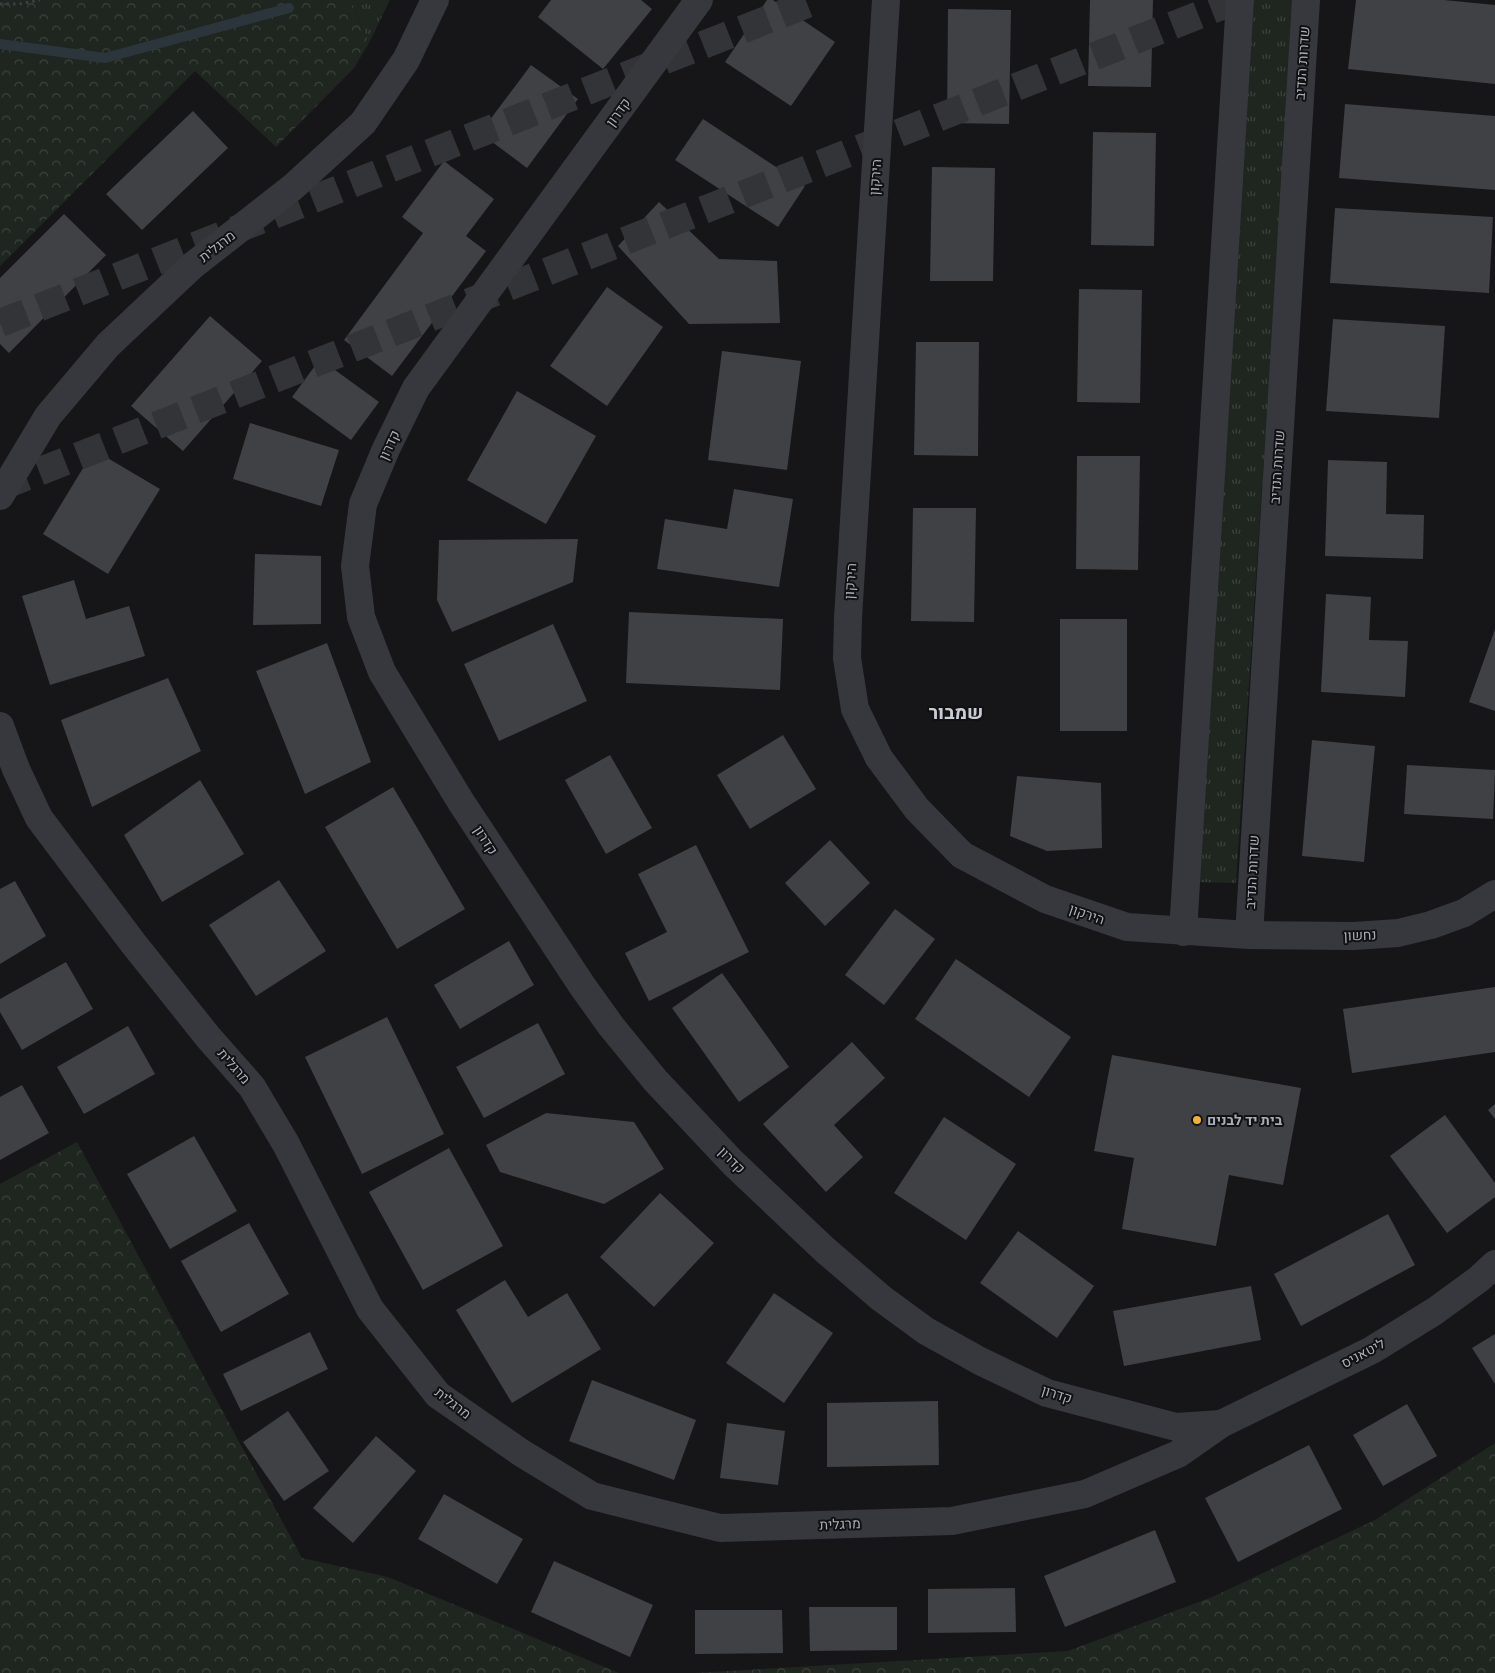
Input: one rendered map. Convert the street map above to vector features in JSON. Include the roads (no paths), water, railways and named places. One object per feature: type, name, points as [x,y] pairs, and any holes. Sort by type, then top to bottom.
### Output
[{"type":"street","name":"מרגלית","points":[[0,496],[48,416],[108,345],[192,266],[293,187],[364,123],[406,60],[435,0]]},
{"type":"street","name":"קדרון","points":[[700,0],[416,388],[386,448],[363,504],[355,566],[362,616],[382,672],[461,802],[611,1026],[655,1080],[720,1149],[825,1250],[881,1298],[926,1331],[980,1361],[1047,1393],[1176,1426],[1221,1424]]},
{"type":"street","name":"הירקון","points":[[886,0],[848,618],[847,658],[855,710],[879,758],[916,810],[962,855],[1045,899],[1127,927],[1217,934]]},
{"type":"street","points":[[1183,932],[1240,0]]},
{"type":"street","name":"שדרות הנדיב","points":[[1249,935],[1306,0]]},
{"type":"street","name":"מרגלית","points":[[0,726],[16,769],[39,818],[133,943],[208,1037],[252,1087],[286,1144],[370,1309],[438,1394],[520,1452],[592,1496],[720,1528],[952,1520],[1085,1494],[1178,1454],[1221,1424]]},
{"type":"street","name":"נחשון","points":[[1217,934],[1354,936],[1398,933],[1431,925],[1464,913],[1495,894]]},
{"type":"street","name":"ליטאניס","points":[[1221,1424],[1372,1350],[1435,1311],[1479,1279],[1495,1264]]},
{"type":"waterway","points":[[0,44],[105,58],[289,8]]},
{"type":"tunnel","points":[[0,323],[817,0]]},
{"type":"tunnel","points":[[0,487],[1237,0]]},
{"type":"place","name":"בית יד לבנים","points":[[1197,1120]]},
{"type":"district","name":"שמבור","points":[[956,712]]}]
